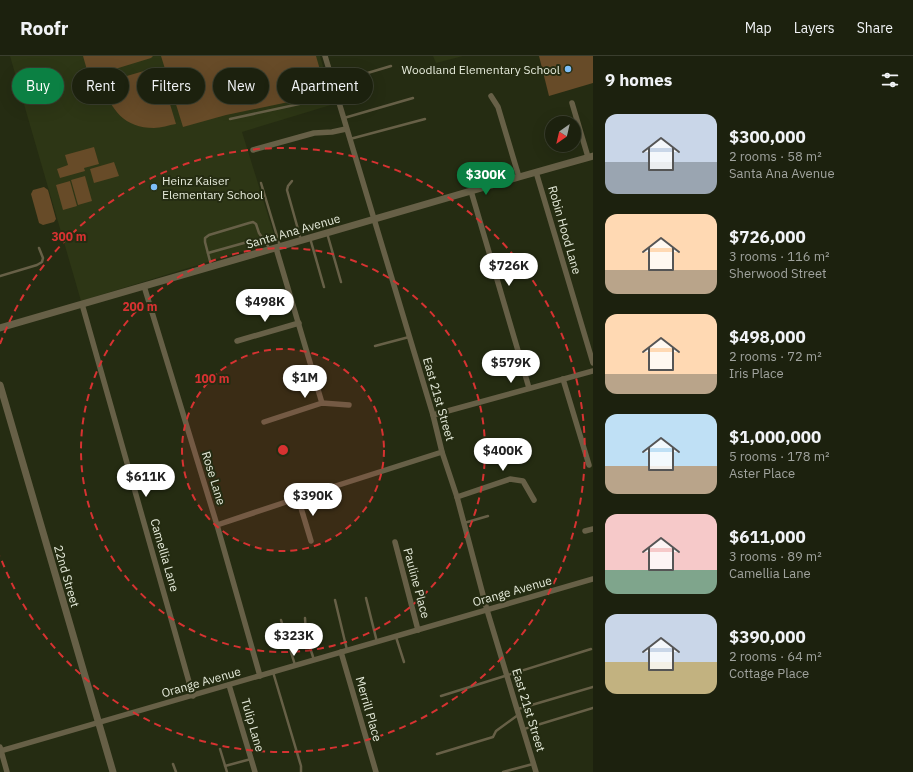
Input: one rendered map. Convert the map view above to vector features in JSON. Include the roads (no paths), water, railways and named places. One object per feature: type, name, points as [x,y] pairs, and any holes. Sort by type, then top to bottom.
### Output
[{"type":"street","name":"East 21st Street","points":[[325,56],[329,68]]},
{"type":"street","points":[[491,96],[498,107],[519,176]]},
{"type":"street","points":[[572,103],[591,156]]},
{"type":"street","name":"East 21st Street","points":[[339,104],[433,415],[442,452],[457,497],[487,610],[536,772]]},
{"type":"street","points":[[253,150],[314,133],[332,132],[346,129]]},
{"type":"street","name":"Santa Ana Avenue","points":[[0,328],[591,156]]},
{"type":"street","name":"Robin Hood Lane","points":[[536,172],[593,363]]},
{"type":"street","points":[[471,191],[530,388]]},
{"type":"street","points":[[275,248],[322,403]]},
{"type":"street","name":"Rose Lane","points":[[144,286],[217,525],[260,676]]},
{"type":"street","name":"Camellia Lane","points":[[82,304],[193,696]]},
{"type":"street","points":[[237,340],[298,322]]},
{"type":"street","points":[[433,415],[593,371]]},
{"type":"street","points":[[563,379],[589,465]]},
{"type":"street","name":"22nd Street","points":[[0,386],[113,772]]},
{"type":"street","points":[[264,422],[322,403],[349,405]]},
{"type":"street","points":[[217,525],[442,452]]},
{"type":"street","points":[[457,497],[510,479],[523,481],[534,500]]},
{"type":"street","points":[[298,498],[310,540]]},
{"type":"street","points":[[585,531],[593,528]]},
{"type":"street","name":"Pauline Place","points":[[395,542],[418,630]]},
{"type":"street","name":"Orange Avenue","points":[[0,750],[193,696],[593,579]]},
{"type":"street","name":"Merrill Place","points":[[344,652],[376,772]]},
{"type":"street","name":"Tulip Lane","points":[[229,685],[255,772]]},
{"type":"street","points":[[0,750],[7,772]]},
{"type":"lane","points":[[373,71],[391,66]]},
{"type":"lane","points":[[344,118],[413,98]]},
{"type":"lane","points":[[230,119],[299,104]]},
{"type":"lane","points":[[350,140],[425,119]]},
{"type":"lane","points":[[292,181],[287,190],[302,240]]},
{"type":"lane","points":[[261,183],[275,248]]},
{"type":"lane","points":[[211,267],[205,238],[249,223],[253,222],[256,224],[262,238],[275,248]]},
{"type":"lane","points":[[326,233],[341,282]]},
{"type":"lane","points":[[208,253],[262,238]]},
{"type":"lane","points":[[310,238],[324,287]]},
{"type":"lane","points":[[0,276],[37,265],[42,262],[43,258],[39,248]]},
{"type":"lane","points":[[375,346],[409,337]]},
{"type":"lane","points":[[464,523],[488,516]]},
{"type":"lane","points":[[366,598],[377,642]]},
{"type":"lane","points":[[335,600],[344,652]]},
{"type":"lane","points":[[305,618],[306,635],[314,660]]},
{"type":"lane","points":[[281,620],[295,666]]},
{"type":"lane","points":[[396,636],[404,662]]},
{"type":"lane","points":[[441,696],[591,649]]},
{"type":"lane","points":[[273,672],[301,766],[301,772]]},
{"type":"lane","points":[[437,754],[492,737],[496,731],[518,712],[593,687]]},
{"type":"lane","points":[[523,730],[593,708]]},
{"type":"lane","points":[[220,750],[227,772]]},
{"type":"lane","points":[[225,766],[251,759]]},
{"type":"lane","points":[[173,764],[176,772]]},
{"type":"lane","points":[[503,772],[534,764]]},
{"type":"place","name":"Woodland Elementary School","points":[[568,69]]},
{"type":"place","name":"Heinz Kaiser Elementary School","points":[[154,187]]}]
